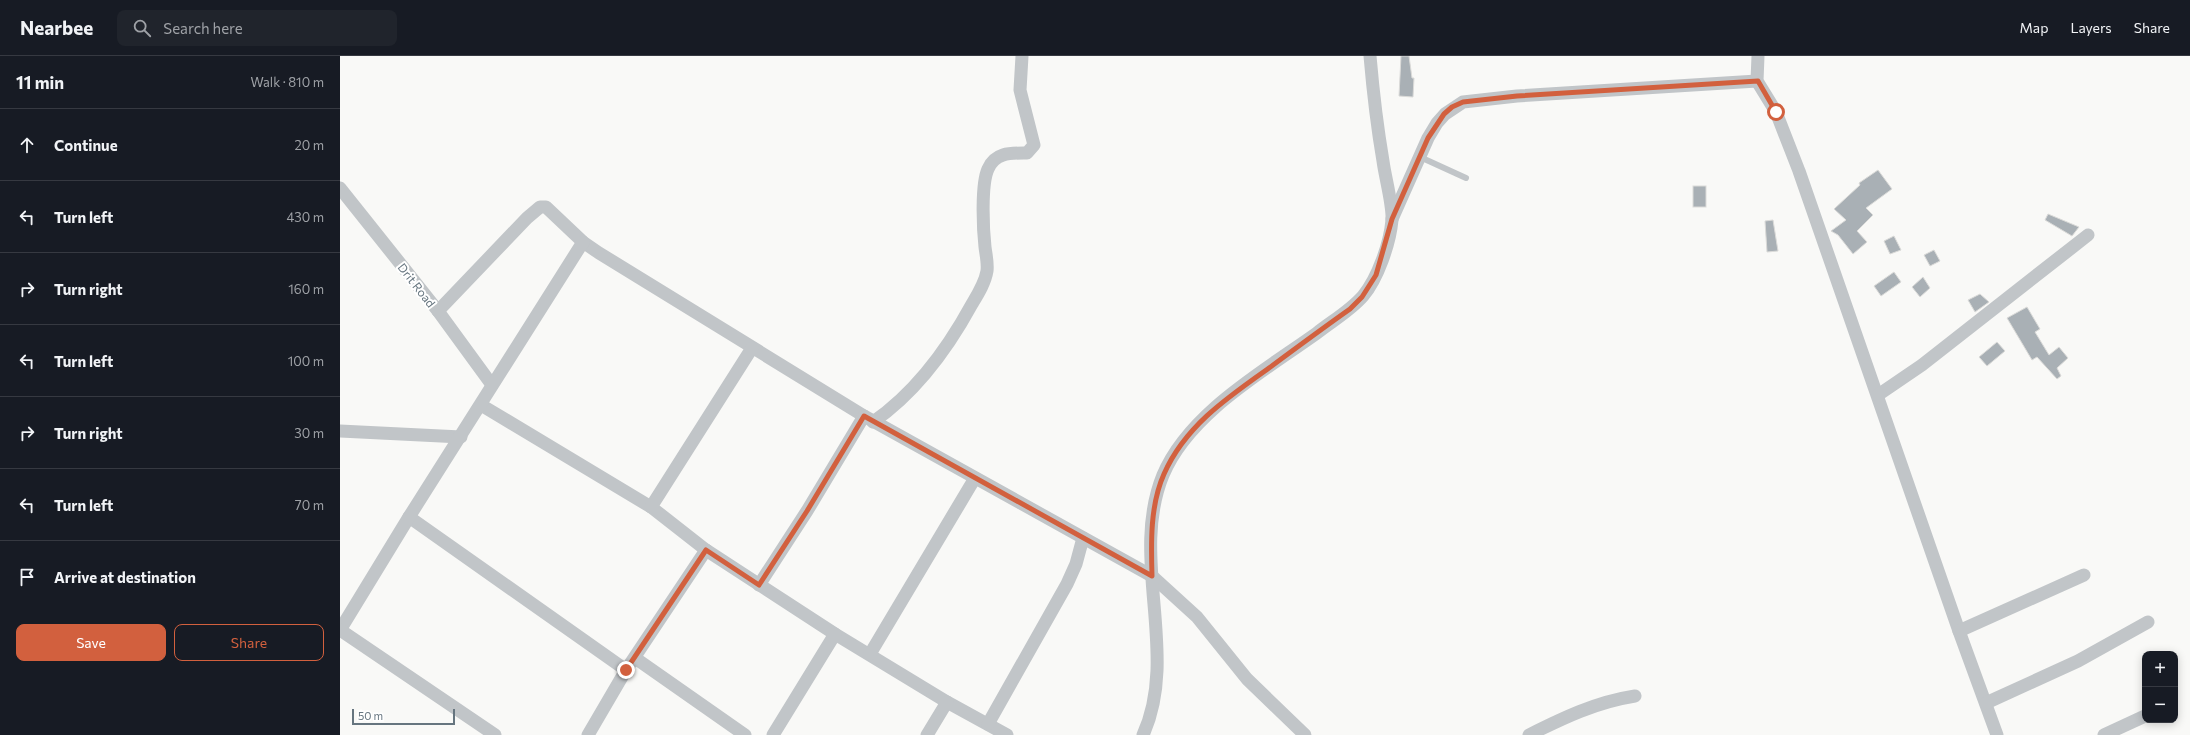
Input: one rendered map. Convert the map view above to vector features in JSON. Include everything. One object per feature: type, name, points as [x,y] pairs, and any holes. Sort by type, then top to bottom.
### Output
[{"type":"street","points":[[759,585],[869,419],[897,404],[922,375],[958,329],[984,282],[987,266],[984,210],[986,174],[988,167],[999,155],[1006,153],[1026,153],[1034,145],[1020,90],[1022,56]]},
{"type":"street","points":[[1370,56],[1376,118],[1392,219]]},
{"type":"street","points":[[1758,56],[1758,81],[1776,112],[1799,171],[1959,631],[1997,735]]},
{"type":"street","points":[[1142,735],[1151,716],[1157,678],[1152,576],[1152,532],[1158,496],[1164,473],[1180,446],[1204,416],[1350,309],[1362,297],[1376,275],[1392,219],[1428,138],[1444,114],[1463,102],[1517,96],[1758,81]]},
{"type":"street","name":"Drit Road","points":[[340,188],[438,311],[492,385]]},
{"type":"street","points":[[438,311],[540,207],[546,207],[583,242],[752,348],[869,419],[1152,576],[1197,617],[1248,679],[1297,732]]},
{"type":"street","points":[[1878,395],[1922,365],[2088,235]]},
{"type":"street","points":[[495,735],[340,630],[409,517],[583,242]]},
{"type":"street","points":[[652,507],[752,348]]},
{"type":"street","points":[[481,405],[652,507],[706,550],[836,634],[946,702],[1007,735]]},
{"type":"street","points":[[340,432],[461,437]]},
{"type":"street","points":[[870,654],[975,478]]},
{"type":"street","points":[[409,517],[626,670]]},
{"type":"street","points":[[988,724],[1067,584],[1076,564],[1083,538]]},
{"type":"street","points":[[588,735],[626,670],[706,550]]},
{"type":"street","points":[[1959,631],[2084,575]]},
{"type":"street","points":[[1986,703],[2078,661],[2148,622]]},
{"type":"street","points":[[773,735],[836,634]]},
{"type":"street","points":[[635,658],[745,735]]},
{"type":"street","points":[[1529,735],[1590,706],[1609,700],[1635,696]]},
{"type":"street","points":[[927,735],[946,702]]},
{"type":"street","points":[[2104,735],[2142,717]]},
{"type":"lane","points":[[1420,157],[1466,178]]},
{"type":"building","points":[[1401,56],[1409,56],[1412,78],[1414,78],[1413,97],[1399,96]]},
{"type":"building","points":[[1878,170],[1892,189],[1866,208],[1873,215],[1857,231],[1867,242],[1853,254],[1838,235],[1831,231],[1846,220],[1834,209],[1860,185],[1859,183]]},
{"type":"building","points":[[1693,186],[1706,186],[1706,207],[1693,207]]},
{"type":"building","points":[[2048,214],[2079,227],[2072,236],[2045,220]]},
{"type":"building","points":[[1773,220],[1778,251],[1767,252],[1765,221]]},
{"type":"building","points":[[1894,236],[1901,250],[1890,254],[1884,241]]},
{"type":"building","points":[[1934,250],[1940,261],[1930,266],[1924,255]]},
{"type":"building","points":[[1894,272],[1901,282],[1881,296],[1874,286]]},
{"type":"building","points":[[1923,277],[1930,288],[1920,297],[1912,287]]},
{"type":"building","points":[[1980,294],[1989,302],[1975,312],[1968,300]]},
{"type":"building","points":[[2027,307],[2040,329],[2035,332],[2049,355],[2059,347],[2068,358],[2057,368],[2061,376],[2057,379],[2037,357],[2032,360],[2007,318]]},
{"type":"building","points":[[1997,342],[2005,351],[1987,366],[1979,357]]},
{"type":"route","points":[[626,670],[706,550],[759,585],[807,511],[864,416],[1152,576],[1152,532],[1156,502],[1160,483],[1170,461],[1204,416],[1350,309],[1362,297],[1376,275],[1386,245],[1392,219],[1428,138],[1437,123],[1452,107],[1463,102],[1480,99],[1758,81],[1776,112]]}]
